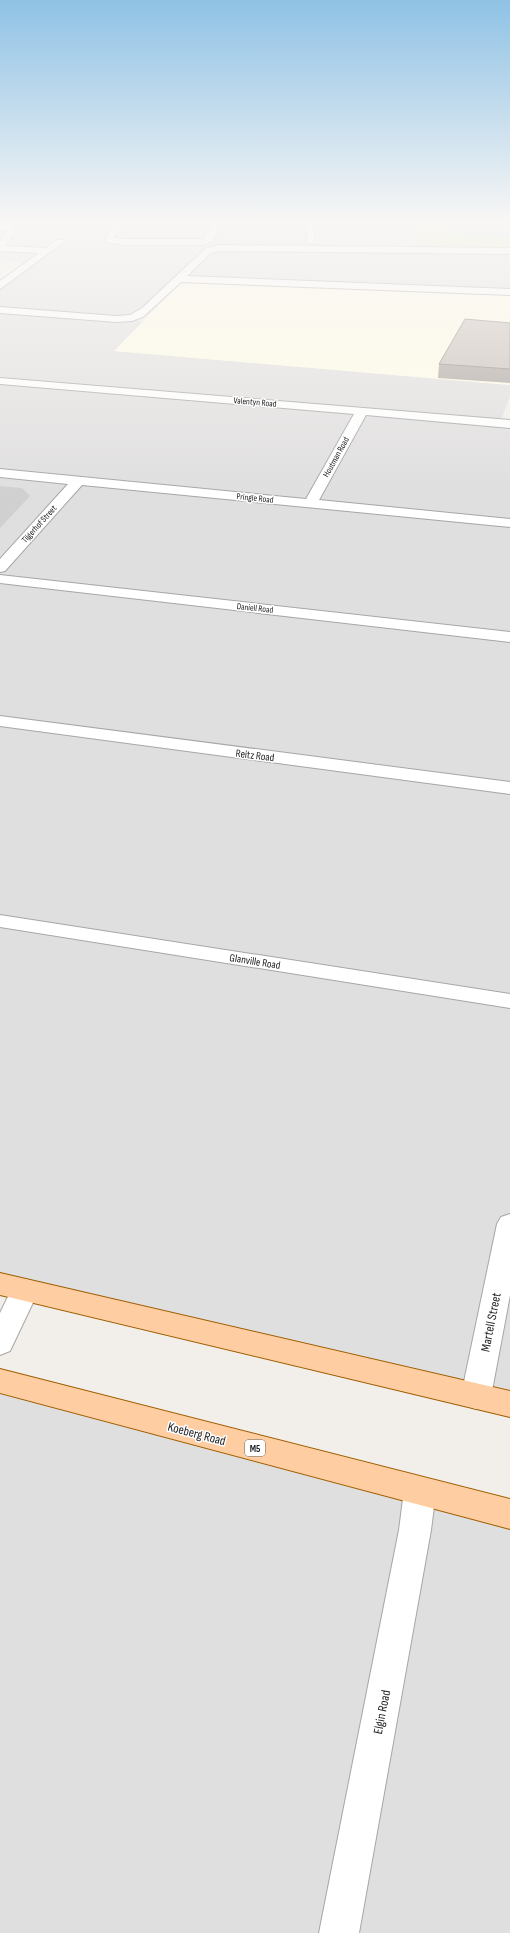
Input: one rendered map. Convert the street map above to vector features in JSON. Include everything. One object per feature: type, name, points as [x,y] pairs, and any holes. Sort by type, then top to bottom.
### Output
[{"type":"main road","points":[[13,1287],[510,1404]]},
{"type":"main road","name":"Koeberg Road","points":[[0,1382],[510,1514]]},
{"type":"street","points":[[26,312],[108,319],[132,318],[143,312]]},
{"type":"street","name":"Valentyn Road","points":[[0,381],[510,424]]},
{"type":"street","name":"Houtman Road","points":[[310,504],[362,411]]},
{"type":"street","name":"Pringle Road","points":[[0,473],[510,523]]},
{"type":"street","name":"Tijgerhof Street","points":[[0,568],[79,480]]},
{"type":"street","name":"Daniell Road","points":[[0,579],[510,637]]},
{"type":"street","name":"Reitz Road","points":[[0,721],[510,788]]},
{"type":"street","name":"Glanville Road","points":[[0,921],[510,1001]]},
{"type":"street","name":"Martell Street","points":[[476,1396],[510,1224]]},
{"type":"street","points":[[0,1343],[13,1287]]},
{"type":"street","name":"Elgin Road","points":[[339,1933],[413,1538],[420,1491]]},
{"type":"shaded area","points":[[0,312],[139,312],[132,318],[143,322],[114,351],[510,385],[510,396],[500,423],[510,424],[510,1404],[0,1284]]},
{"type":"shaded area","points":[[152,312],[510,312],[510,385],[114,351]]},
{"type":"shaded area","points":[[0,486],[22,488],[30,496],[0,528]]},
{"type":"shaded area","points":[[0,1382],[510,1514],[510,1933],[0,1933]]},
{"type":"building","points":[[465,319],[510,323],[510,369],[439,364]]}]
